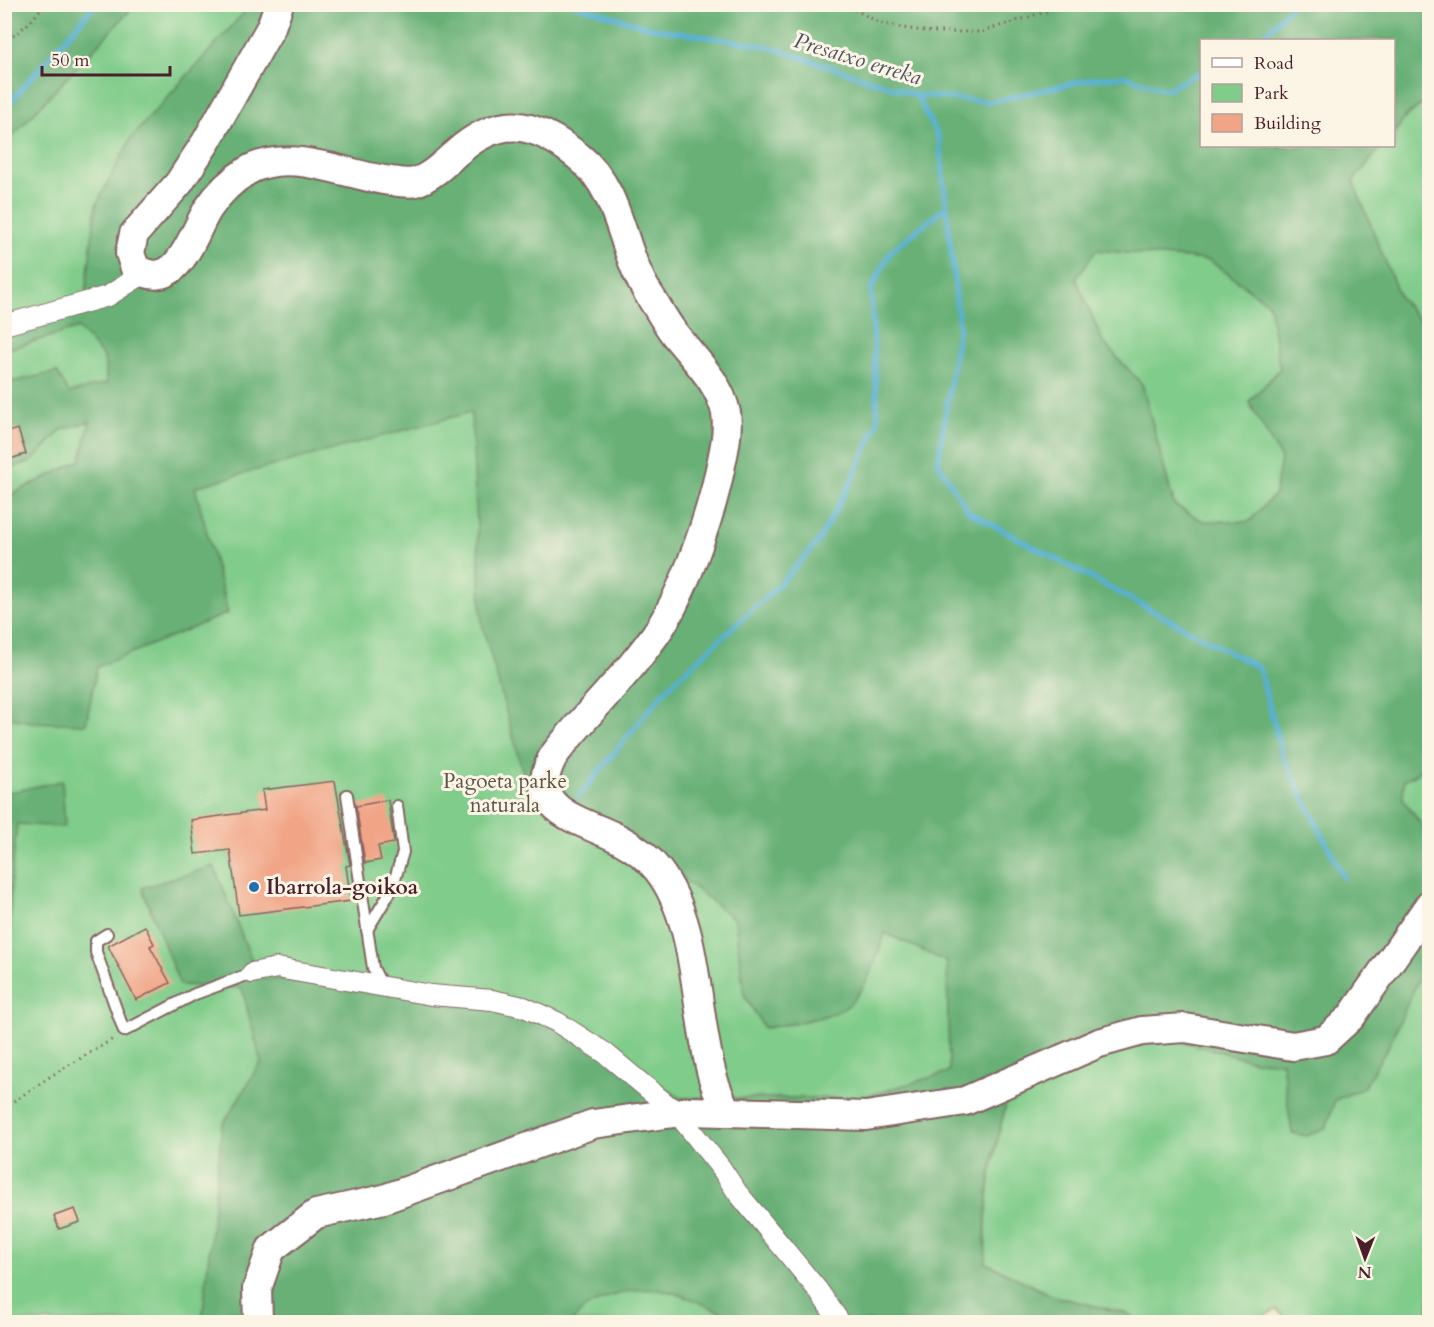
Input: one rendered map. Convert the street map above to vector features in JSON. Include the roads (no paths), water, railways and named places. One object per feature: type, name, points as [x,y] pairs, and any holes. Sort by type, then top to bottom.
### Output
[{"type":"street","points":[[143,274],[135,268],[131,261],[130,241],[179,183],[206,142],[271,27],[279,4]]},
{"type":"street","points":[[4,325],[108,296],[143,274],[165,272],[176,266],[188,252],[207,211],[222,191],[237,177],[268,163],[318,165],[381,180],[414,183],[445,163],[475,136],[496,127],[515,126],[527,128],[564,146],[603,180],[613,201],[639,282],[718,392],[726,412],[727,430],[715,490],[673,603],[644,649],[554,755],[549,765],[547,790],[559,812],[627,843],[654,865],[667,883],[684,926],[713,1077],[726,1112]]},
{"type":"street","points":[[258,1323],[257,1289],[271,1249],[316,1214],[384,1199],[593,1124],[677,1113],[866,1116],[964,1101],[1099,1043],[1142,1031],[1185,1028],[1293,1046],[1326,1040],[1351,1017],[1430,904]]},
{"type":"street","points":[[252,973],[277,969],[431,995],[492,1000],[524,1007],[557,1022],[604,1053],[677,1113],[737,1192],[817,1289],[840,1323]]},
{"type":"lane","points":[[347,795],[373,968],[382,986]]},
{"type":"lane","points":[[367,930],[392,889],[403,852],[397,806]]},
{"type":"lane","points":[[107,934],[96,941],[96,952],[124,1031],[195,994],[252,973]]},
{"type":"waterway","points":[[4,109],[96,4]]},
{"type":"waterway","name":"Presatxo erreka","points":[[573,4],[651,28],[766,46],[916,95],[989,102],[1092,79],[1125,76],[1165,90],[1200,72]]},
{"type":"waterway","name":"Presatxo erreka","points":[[1261,39],[1293,4]]},
{"type":"waterway","points":[[916,95],[939,138],[959,326],[938,463],[969,512],[1259,668],[1283,757],[1344,878]]},
{"type":"waterway","points":[[579,796],[666,689],[778,586],[818,542],[851,482],[878,422],[871,290],[891,251],[947,206]]},
{"type":"place","name":"Ibarrola-goikoa","points":[[254,887]]},
{"type":"park label","name":"Pagoeta parke naturala","points":[[505,793]]}]
